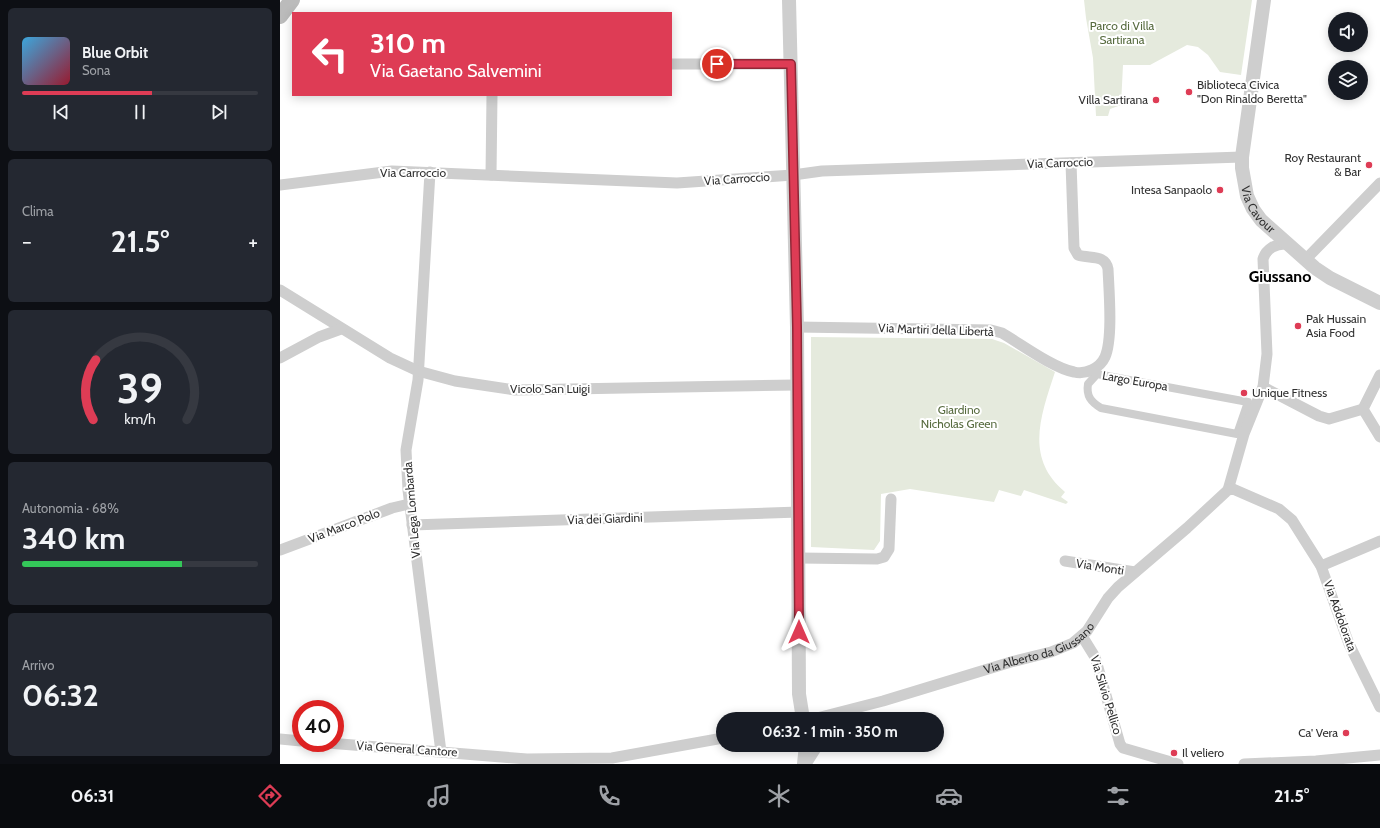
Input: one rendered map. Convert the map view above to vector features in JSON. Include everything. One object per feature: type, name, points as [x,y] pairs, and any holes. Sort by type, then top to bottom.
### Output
[{"type":"main road","points":[[280,16],[292,0]]},
{"type":"street","points":[[789,0],[797,327],[796,385],[799,558],[799,694],[802,712]]},
{"type":"street","name":"Via Cavour","points":[[1264,3],[1242,157],[1242,168],[1246,189],[1255,208],[1287,244],[1305,261],[1324,275],[1380,303]]},
{"type":"street","points":[[672,64],[791,64]]},
{"type":"street","points":[[491,175],[492,96]]},
{"type":"street","name":"Via Carroccio","points":[[280,185],[392,171],[677,183],[793,175],[822,170],[1242,157]]},
{"type":"street","name":"Via Martiri della Libertà","points":[[797,327],[991,330],[1002,333],[1060,367],[1075,373],[1090,371],[1102,362],[1107,348],[1109,320],[1107,264],[1099,258],[1078,255],[1074,248],[1071,163]]},
{"type":"street","name":"Via Lega Lombarda","points":[[430,172],[418,380],[406,450],[409,504],[441,752]]},
{"type":"street","points":[[1307,258],[1380,183]]},
{"type":"street","points":[[1228,490],[1244,434],[1263,387],[1267,354],[1262,264],[1273,229]]},
{"type":"street","name":"Via Cavour","points":[[1273,229],[1307,258],[1324,275]]},
{"type":"street","points":[[1265,253],[1278,244],[1287,244]]},
{"type":"street","name":"Vicolo San Luigi","points":[[280,290],[390,358],[418,371],[455,381],[515,390],[796,385]]},
{"type":"street","points":[[280,358],[319,337],[341,329]]},
{"type":"street","name":"Largo Europa","points":[[1097,374],[1248,402],[1237,434],[1101,408],[1091,401],[1088,395],[1088,384],[1097,374]]},
{"type":"street","points":[[1263,387],[1324,418],[1329,418],[1363,409],[1380,375]]},
{"type":"street","points":[[1363,409],[1380,436]]},
{"type":"street","name":"Via Addolorata","points":[[1228,490],[1238,490],[1279,509],[1292,520],[1297,527],[1321,566],[1349,644],[1380,707]]},
{"type":"street","name":"Via Alberto da Giussano","points":[[842,712],[1063,648],[1082,636],[1108,598],[1135,572],[1187,528],[1228,490]]},
{"type":"street","points":[[799,558],[877,559],[884,557],[889,549],[891,499]]},
{"type":"street","name":"Via Marco Polo","points":[[280,550],[392,508],[409,504]]},
{"type":"street","name":"Via dei Giardini","points":[[412,525],[798,512]]},
{"type":"street","points":[[1321,566],[1380,541]]},
{"type":"street","name":"Via Monti","points":[[1065,561],[1135,572]]},
{"type":"street","name":"Via Silvio Pellico","points":[[1082,636],[1095,657],[1120,744],[1123,748],[1178,764]]},
{"type":"street","name":"Via Alberto da Giussano","points":[[850,712],[854,709]]},
{"type":"street","points":[[280,739],[292,740]]},
{"type":"street","name":"Via General Cantore","points":[[344,744],[527,759],[598,759],[716,739]]},
{"type":"street","points":[[805,764],[806,752]]},
{"type":"street","points":[[805,764],[813,752]]},
{"type":"street","points":[[1244,764],[1316,761],[1380,755]]},
{"type":"green space","name":"Parco di Villa Sartirana","points":[[1084,0],[1252,0],[1241,75],[1220,72],[1208,55],[1198,47],[1187,45],[1150,65],[1123,65],[1121,105],[1110,109],[1108,116],[1096,116],[1093,58]]},
{"type":"green space","name":"Giardino Nicholas Green","points":[[811,337],[992,339],[1004,343],[1055,372],[1041,420],[1039,435],[1040,450],[1044,465],[1052,479],[1065,492],[1061,497],[1068,502],[1066,504],[1024,490],[1021,496],[999,490],[994,502],[910,489],[881,494],[880,541],[874,550],[811,547]]},
{"type":"place","name":"Biblioteca Civica \"Don Rinaldo Beretta\"","points":[[1189,92]]},
{"type":"place","name":"Villa Sartirana","points":[[1156,100]]},
{"type":"place","name":"Roy Restaurant & Bar","points":[[1369,165]]},
{"type":"place","name":"Intesa Sanpaolo","points":[[1220,190]]},
{"type":"place","name":"Pak Hussain Asia Food","points":[[1298,326]]},
{"type":"place","name":"Unique Fitness","points":[[1244,393]]},
{"type":"place","name":"Ca' Vera","points":[[1346,733]]},
{"type":"place","name":"Il veliero","points":[[1174,753]]},
{"type":"district","name":"Giussano","points":[[1280,276]]},
{"type":"route","points":[[717,64],[791,64],[797,327],[796,385],[799,632]]}]
